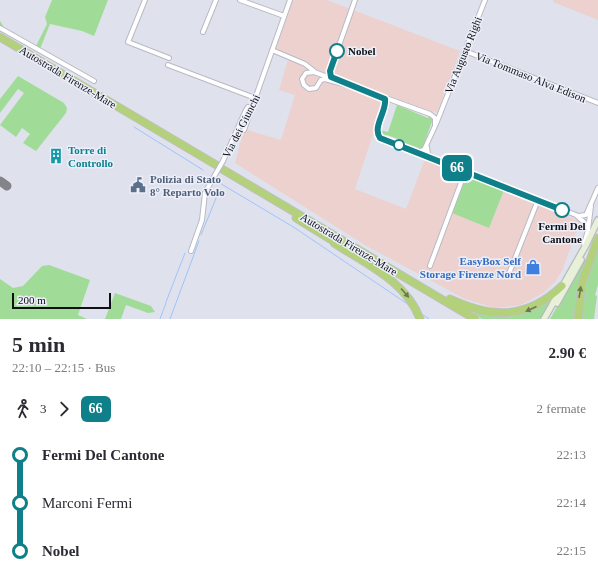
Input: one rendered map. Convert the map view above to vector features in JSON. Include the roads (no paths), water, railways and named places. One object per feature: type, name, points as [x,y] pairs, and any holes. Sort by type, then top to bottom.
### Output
[{"type":"highway","name":"Autostrada Firenze-Mare","points":[[0,37],[475,319]]},
{"type":"highway","name":"Autostrada Firenze-Mare","points":[[0,42],[219,168],[316,230],[466,319]]},
{"type":"highway","points":[[316,230],[397,285],[412,302],[420,319]]},
{"type":"highway","points":[[578,319],[582,282],[598,238]]},
{"type":"highway","points":[[390,269],[463,305],[478,311],[498,315],[514,314],[534,308],[544,302],[562,286]]},
{"type":"main road","points":[[544,319],[582,252],[598,220]]},
{"type":"main road","points":[[548,319],[598,229]]},
{"type":"street","points":[[145,0],[128,42],[169,58]]},
{"type":"street","points":[[203,32],[216,0]]},
{"type":"street","points":[[240,0],[284,16]]},
{"type":"street","name":"Via dei Giunchi","points":[[191,251],[202,220],[205,193],[219,168],[246,110],[248,107],[252,109],[290,0]]},
{"type":"street","points":[[333,78],[330,71],[355,0]]},
{"type":"street","name":"Via Augusto Righi","points":[[435,126],[485,0]]},
{"type":"street","points":[[0,28],[94,81]]},
{"type":"street","points":[[272,50],[302,63],[318,73],[330,71]]},
{"type":"street","name":"Via Tommaso Alva Edison","points":[[465,51],[598,103]]},
{"type":"street","points":[[302,63],[304,70],[303,84],[308,88],[316,88],[322,80],[328,79],[358,88]]},
{"type":"street","points":[[168,65],[255,98]]},
{"type":"street","points":[[303,78],[307,72],[318,73],[430,114],[435,118],[435,126],[428,144],[423,151],[416,152]]},
{"type":"street","points":[[318,73],[320,82]]},
{"type":"street","points":[[383,97],[385,107]]},
{"type":"street","points":[[395,101],[388,102],[385,107],[378,129],[379,136],[435,160],[576,215],[584,216],[591,206],[598,189]]},
{"type":"street","points":[[244,130],[252,109]]},
{"type":"street","points":[[430,114],[438,114],[442,109]]},
{"type":"street","points":[[428,144],[428,154],[435,160]]},
{"type":"street","points":[[430,266],[465,172]]},
{"type":"street","points":[[508,276],[538,200]]},
{"type":"street","points":[[582,252],[588,230],[591,206]]},
{"type":"street","points":[[576,215],[585,223],[588,230]]},
{"type":"waterway","points":[[134,127],[203,170]]},
{"type":"waterway","points":[[218,182],[295,228],[409,305]]},
{"type":"waterway","points":[[201,235],[219,191]]},
{"type":"waterway","points":[[170,319],[199,241]]},
{"type":"waterway","points":[[166,302],[185,253]]},
{"type":"waterway","points":[[160,319],[166,303]]},
{"type":"waterway","points":[[420,313],[429,319]]},
{"type":"place","name":"Nobel","points":[[337,51]]},
{"type":"place","name":"Torre di Controllo","points":[[56,156]]},
{"type":"place","name":"Polizia di Stato 8° Reparto Volo","points":[[138,185]]},
{"type":"place","name":"Fermi Del Cantone","points":[[562,210]]},
{"type":"place","name":"EasyBox Self Storage Firenze Nord","points":[[533,267]]}]
